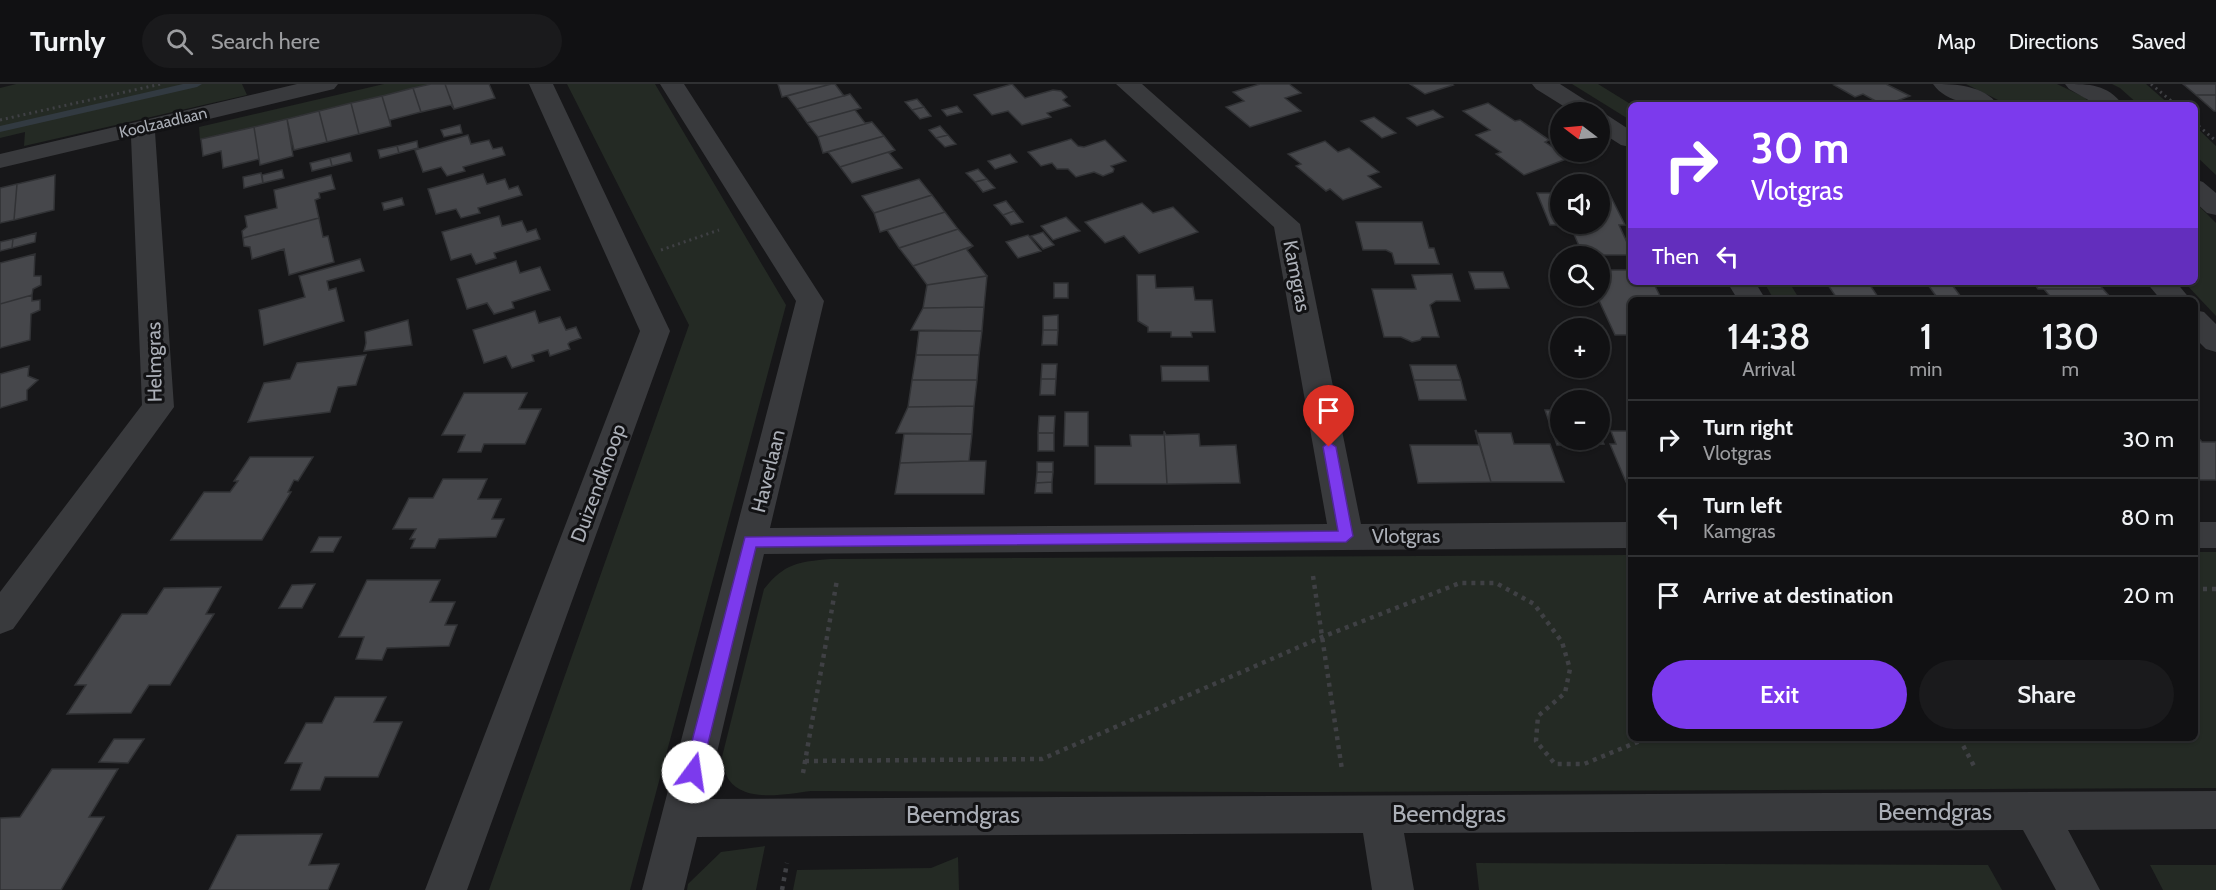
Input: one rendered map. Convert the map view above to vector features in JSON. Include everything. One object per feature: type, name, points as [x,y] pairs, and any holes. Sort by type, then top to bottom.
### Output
[{"type":"street","name":"Koolzaadlaan","points":[[0,160],[326,84]]},
{"type":"street","name":"Duizendknoop","points":[[446,890],[655,331],[541,84]]},
{"type":"street","name":"Haverlaan","points":[[663,890],[810,301],[672,84]]},
{"type":"street","name":"Kamgras","points":[[1128,84],[1287,224],[1346,536]]},
{"type":"street","points":[[1544,84],[1572,102]]},
{"type":"street","points":[[1945,84],[1980,102]]},
{"type":"street","points":[[2077,84],[2100,95],[2107,102]]},
{"type":"street","name":"Helmgras","points":[[0,619],[158,407],[143,127]]},
{"type":"street","points":[[1610,127],[1628,139]]},
{"type":"street","points":[[2198,191],[2216,207]]},
{"type":"street","points":[[2163,285],[2173,297]]},
{"type":"street","points":[[2198,323],[2216,342]]},
{"type":"street","name":"Vlotgras","points":[[750,541],[1628,535]]},
{"type":"street","points":[[2198,535],[2216,536]]},
{"type":"street","points":[[2034,810],[2079,890]]},
{"type":"street","name":"Beemdgras","points":[[681,818],[2216,810]]},
{"type":"street","points":[[1365,814],[1393,890]]},
{"type":"path","points":[[0,120],[161,84]]},
{"type":"path","points":[[2151,84],[2172,102]]},
{"type":"path","points":[[2198,125],[2216,141]]},
{"type":"path","points":[[625,262],[757,218]]},
{"type":"path","points":[[1307,537],[1322,637],[1365,814]]},
{"type":"path","points":[[795,816],[844,540]]},
{"type":"path","points":[[805,760],[1042,759],[1322,637],[1460,583],[1496,583],[1534,604],[1562,642],[1570,669],[1564,693],[1538,716],[1536,741],[1556,764],[1584,764],[1640,741]]},
{"type":"path","points":[[2198,589],[2216,589]]},
{"type":"shaded area","points":[[16,84],[242,84],[247,95],[24,146],[25,132],[0,138],[0,88]]},
{"type":"shaded area","points":[[384,84],[434,84],[200,140],[199,127]]},
{"type":"shaded area","points":[[567,84],[655,84],[786,305],[630,890],[489,890],[689,325]]},
{"type":"shaded area","points":[[1572,84],[1598,84],[1628,103],[1628,119],[1610,108],[1610,102],[1601,102]]},
{"type":"shaded area","points":[[1966,84],[2057,84],[2084,97],[2089,102],[2002,102]]},
{"type":"shaded area","points":[[2112,84],[2146,84],[2167,102],[2136,102]]},
{"type":"shaded area","points":[[2198,129],[2216,146],[2216,175],[2198,158]]},
{"type":"shaded area","points":[[2198,205],[2216,223],[2216,316],[2187,285],[2198,285]]},
{"type":"shaded area","points":[[1766,285],[1791,285],[1798,297],[1772,297]]},
{"type":"shaded area","points":[[2198,552],[2216,552],[2216,788],[1328,792],[811,791],[779,795],[745,792],[729,780],[722,757],[764,589],[779,574],[793,565],[830,559],[1628,555],[1628,741],[2198,741]]},
{"type":"shaded area","points":[[765,846],[756,890],[687,890],[688,884],[721,852]]},
{"type":"shaded area","points":[[958,857],[959,890],[793,890],[797,870],[931,868]]},
{"type":"shaded area","points":[[1476,863],[1988,865],[2002,890],[1479,890]]},
{"type":"shaded area","points":[[2150,865],[2216,865],[2216,890],[2163,890]]},
{"type":"building","points":[[445,84],[454,109],[451,105],[421,112],[413,88]]},
{"type":"building","points":[[445,84],[489,84],[495,98],[454,109]]},
{"type":"building","points":[[778,84],[831,84],[782,97]]},
{"type":"building","points":[[835,84],[844,96],[797,109],[787,96]]},
{"type":"building","points":[[1012,84],[1025,98],[1053,90],[1061,91],[1067,97],[1063,100],[1070,106],[1047,113],[1051,117],[1022,125],[1008,111],[992,115],[974,95]]},
{"type":"building","points":[[1260,84],[1289,84],[1301,93],[1285,98],[1301,111],[1250,127],[1226,107],[1244,101],[1233,92]]},
{"type":"building","points":[[1410,84],[1451,84],[1453,85],[1425,94]]},
{"type":"building","points":[[1886,84],[1910,96],[1894,102],[1878,102],[1863,94],[1855,97],[1834,85]]},
{"type":"building","points":[[2183,84],[2216,84],[2216,95],[2196,95]]},
{"type":"building","points":[[413,88],[421,112],[390,120],[391,126],[382,96]]},
{"type":"building","points":[[850,94],[861,108],[807,123],[797,109]]},
{"type":"building","points":[[2196,95],[2216,95],[2216,111],[2214,111]]},
{"type":"building","points":[[382,96],[391,126],[359,134],[351,103]]},
{"type":"building","points":[[917,99],[924,107],[912,110],[905,102]]},
{"type":"building","points":[[351,103],[359,134],[327,142],[319,111]]},
{"type":"building","points":[[1488,103],[1515,121],[1520,120],[1549,140],[1545,142],[1550,145],[1550,162],[1558,162],[1524,175],[1496,154],[1501,152],[1476,135],[1490,130],[1463,111]]},
{"type":"building","points":[[957,106],[962,112],[947,116],[942,110]]},
{"type":"building","points":[[924,107],[931,116],[920,119],[912,110]]},
{"type":"building","points":[[861,108],[855,110],[865,123],[872,122],[818,137],[807,123]]},
{"type":"building","points":[[1433,110],[1443,117],[1417,126],[1407,118]]},
{"type":"building","points":[[319,111],[327,142],[294,150],[287,119]]},
{"type":"building","points":[[1374,117],[1396,133],[1382,138],[1361,121]]},
{"type":"building","points":[[287,119],[293,156],[260,165],[254,127]]},
{"type":"building","points":[[872,122],[884,136],[823,153],[818,137]]},
{"type":"building","points":[[460,125],[462,133],[444,137],[441,130]]},
{"type":"building","points":[[940,126],[948,135],[936,138],[929,130]]},
{"type":"building","points":[[254,127],[259,159],[223,168],[221,151],[203,156],[201,139]]},
{"type":"building","points":[[468,135],[471,144],[489,140],[493,149],[502,147],[505,155],[463,167],[465,171],[447,176],[441,167],[423,172],[415,150]]},
{"type":"building","points":[[948,135],[956,144],[945,147],[936,138]]},
{"type":"building","points":[[884,136],[895,150],[840,167],[828,152]]},
{"type":"building","points":[[1071,139],[1078,146],[1084,147],[1105,140],[1126,161],[1111,166],[1114,169],[1113,172],[1103,176],[1094,172],[1076,177],[1068,169],[1057,169],[1052,163],[1041,166],[1028,152]]},
{"type":"building","points":[[417,141],[418,148],[399,153],[397,146]]},
{"type":"building","points":[[1325,141],[1338,152],[1349,148],[1379,172],[1368,176],[1381,187],[1343,200],[1330,189],[1326,191],[1296,166],[1301,164],[1288,154]]},
{"type":"building","points":[[397,146],[399,153],[380,158],[378,150]]},
{"type":"building","points":[[895,150],[889,153],[902,168],[852,183],[840,167]]},
{"type":"building","points":[[350,153],[352,161],[332,166],[330,158]]},
{"type":"building","points":[[1010,154],[1017,162],[995,169],[988,161]]},
{"type":"building","points":[[330,158],[332,166],[312,171],[310,163]]},
{"type":"building","points":[[978,169],[987,179],[975,182],[966,173]]},
{"type":"building","points":[[282,170],[284,178],[263,183],[262,175]]},
{"type":"building","points":[[261,173],[263,183],[244,188],[243,177]]},
{"type":"building","points":[[483,174],[487,184],[505,179],[509,189],[518,186],[522,195],[478,208],[480,213],[461,218],[456,209],[436,214],[428,189]]},
{"type":"building","points":[[55,175],[54,210],[14,220],[17,184]]},
{"type":"building","points":[[331,175],[335,189],[319,193],[320,198],[315,200],[319,218],[243,238],[242,231],[247,227],[245,216],[277,208],[274,190]]},
{"type":"building","points":[[919,179],[932,195],[874,213],[862,196]]},
{"type":"building","points":[[987,179],[995,188],[983,192],[975,182]]},
{"type":"building","points":[[17,184],[14,220],[0,223],[0,188]]},
{"type":"building","points":[[1537,193],[1550,193],[1550,225]]},
{"type":"building","points":[[932,195],[945,212],[880,232],[874,213]]},
{"type":"building","points":[[1610,195],[1625,225],[1619,225],[1628,245],[1628,255],[1610,255],[1610,246],[1579,246],[1574,234],[1610,234]]},
{"type":"building","points":[[402,198],[404,205],[384,210],[382,203]]},
{"type":"building","points":[[1006,201],[1014,211],[1003,215],[994,205]]},
{"type":"building","points":[[1142,203],[1153,213],[1173,207],[1198,232],[1139,253],[1124,236],[1105,243],[1085,222]]},
{"type":"building","points":[[1014,211],[1023,222],[1011,225],[1003,215]]},
{"type":"building","points":[[945,212],[958,229],[899,248],[887,230]]},
{"type":"building","points":[[499,216],[502,226],[522,221],[527,232],[536,229],[540,239],[494,253],[496,258],[476,264],[471,254],[451,260],[442,232]]},
{"type":"building","points":[[1066,217],[1080,231],[1053,240],[1041,226]]},
{"type":"building","points":[[319,218],[323,237],[328,236],[334,262],[289,275],[284,249],[252,259],[250,247],[244,246],[243,238]]},
{"type":"building","points":[[1356,222],[1422,222],[1429,248],[1434,248],[1439,264],[1395,264],[1392,253],[1386,250],[1363,250]]},
{"type":"building","points":[[958,229],[973,246],[913,266],[899,248]]},
{"type":"building","points":[[1043,232],[1054,245],[1043,249],[1031,236]]},
{"type":"building","points":[[36,233],[35,242],[12,248],[13,239]]},
{"type":"building","points":[[1028,235],[1041,251],[1018,258],[1006,242]]},
{"type":"building","points":[[13,239],[12,248],[0,251],[0,242]]},
{"type":"building","points":[[973,246],[967,250],[987,276],[927,285],[913,266]]},
{"type":"building","points":[[35,254],[34,276],[41,276],[41,285],[33,289],[32,295],[0,304],[0,263]]},
{"type":"building","points":[[360,259],[364,271],[327,281],[329,290],[336,288],[344,321],[264,345],[259,310],[305,297],[299,276]]},
{"type":"building","points":[[516,261],[520,273],[540,267],[550,290],[512,302],[514,308],[494,314],[487,303],[467,309],[457,279]]},
{"type":"building","points":[[1610,270],[1628,270],[1628,285],[1654,285],[1660,297],[1628,297],[1628,335],[1615,335],[1610,318],[1607,318],[1602,306],[1610,306]]},
{"type":"building","points":[[1469,272],[1503,272],[1509,288],[1475,289]]},
{"type":"building","points":[[1452,274],[1460,301],[1436,301],[1430,305],[1439,337],[1422,337],[1412,342],[1401,337],[1384,337],[1372,289],[1416,289],[1412,275]]},
{"type":"building","points":[[1137,275],[1155,275],[1156,288],[1193,287],[1195,300],[1212,300],[1215,332],[1191,332],[1192,337],[1171,337],[1171,332],[1148,332],[1148,327],[1138,321]]},
{"type":"building","points":[[987,276],[984,307],[923,308],[927,285]]},
{"type":"building","points":[[1054,283],[1068,283],[1068,298],[1054,298]]},
{"type":"building","points":[[1828,285],[1870,285],[1878,297],[1836,297]]},
{"type":"building","points":[[1928,285],[1952,285],[1961,297],[1936,296]]},
{"type":"building","points":[[2035,285],[2100,285],[2103,289],[2038,289]]},
{"type":"building","points":[[2044,289],[2103,289],[2110,297],[2051,297]]},
{"type":"building","points":[[32,295],[32,301],[40,300],[40,310],[31,314],[30,340],[0,348],[0,304]]},
{"type":"building","points":[[984,307],[982,331],[911,330],[923,308]]},
{"type":"building","points":[[535,311],[539,323],[560,317],[566,330],[576,327],[581,338],[568,344],[570,349],[550,356],[548,350],[532,355],[534,361],[512,368],[506,356],[484,363],[473,330]]},
{"type":"building","points":[[1058,315],[1058,330],[1043,330],[1043,316]]},
{"type":"building","points":[[408,320],[412,345],[364,351],[365,332]]},
{"type":"building","points":[[1043,330],[1058,330],[1057,345],[1042,345]]},
{"type":"building","points":[[919,331],[982,331],[979,355],[916,355]]},
{"type":"building","points":[[366,355],[356,385],[338,387],[330,412],[248,422],[264,383],[290,379],[297,363]]},
{"type":"building","points":[[916,355],[979,355],[977,380],[912,380]]},
{"type":"building","points":[[1042,364],[1057,364],[1056,379],[1041,379]]},
{"type":"building","points":[[1410,365],[1456,365],[1461,380],[1414,380]]},
{"type":"building","points":[[29,366],[28,376],[38,380],[27,390],[27,400],[0,408],[0,374]]},
{"type":"building","points":[[1161,366],[1208,366],[1209,381],[1162,381]]},
{"type":"building","points":[[1041,379],[1056,379],[1055,395],[1040,395]]},
{"type":"building","points":[[912,380],[977,380],[974,406],[908,407]]},
{"type":"building","points":[[1414,380],[1461,380],[1466,400],[1419,400]]},
{"type":"building","points":[[464,393],[527,393],[519,409],[541,409],[525,444],[484,444],[481,452],[458,452],[465,435],[442,435]]},
{"type":"building","points":[[974,406],[972,434],[896,433],[908,407]]},
{"type":"building","points":[[1545,410],[1550,410],[1550,425]]},
{"type":"building","points":[[1065,412],[1088,412],[1088,446],[1064,446]]},
{"type":"building","points":[[1039,416],[1055,416],[1054,433],[1038,433]]},
{"type":"building","points":[[1475,430],[1491,482],[1418,483],[1410,445],[1479,445]]},
{"type":"building","points":[[1476,430],[1477,433],[1511,433],[1514,444],[1550,444],[1550,450],[1552,450],[1564,482],[1491,482]]},
{"type":"building","points":[[1164,431],[1166,435],[1199,434],[1200,446],[1236,445],[1240,483],[1167,484]]},
{"type":"building","points":[[1164,431],[1167,484],[1095,484],[1095,446],[1131,446],[1130,435],[1164,435]]},
{"type":"building","points":[[1611,431],[1628,431],[1628,482],[1626,482],[1610,444],[1616,444]]},
{"type":"building","points":[[1038,433],[1054,433],[1054,451],[1038,451]]},
{"type":"building","points":[[904,434],[972,434],[969,461],[900,463]]},
{"type":"building","points":[[2198,438],[2202,442],[2216,442],[2216,480],[2199,480]]},
{"type":"building","points":[[250,457],[313,457],[298,481],[294,480],[288,492],[291,492],[262,540],[171,540],[204,492],[230,492],[238,481],[234,481]]},
{"type":"building","points":[[986,461],[984,494],[895,494],[900,463]]},
{"type":"building","points":[[1037,462],[1053,462],[1053,472],[1037,472]]},
{"type":"building","points":[[1037,472],[1053,472],[1052,482],[1036,483]]},
{"type":"building","points":[[443,479],[487,479],[478,499],[501,499],[492,519],[504,519],[496,537],[439,539],[435,548],[411,548],[415,539],[410,539],[416,529],[393,529],[409,498],[433,498]]},
{"type":"building","points":[[1052,482],[1052,493],[1035,493],[1036,483]]},
{"type":"building","points":[[319,537],[341,537],[333,552],[311,552]]},
{"type":"building","points":[[367,580],[440,580],[430,602],[455,602],[445,625],[457,625],[449,646],[387,648],[382,660],[356,659],[364,637],[339,637]]},
{"type":"building","points":[[315,584],[302,608],[279,608],[292,585]]},
{"type":"building","points":[[221,587],[206,614],[214,614],[170,685],[149,685],[131,713],[67,714],[86,685],[75,685],[122,614],[147,614],[164,588]]},
{"type":"building","points":[[335,697],[386,697],[374,722],[402,722],[378,777],[325,777],[320,790],[291,790],[302,763],[285,763],[306,723],[322,723]]},
{"type":"building","points":[[114,739],[144,739],[128,763],[99,762]]},
{"type":"building","points":[[52,769],[118,769],[89,817],[104,817],[61,890],[0,890],[0,818],[20,817]]},
{"type":"building","points":[[322,834],[309,865],[339,864],[328,890],[209,890],[237,835]]},
{"type":"waterway","points":[[0,129],[197,84]]},
{"type":"route","points":[[693,772],[750,541],[1346,536],[1329,447]]}]
